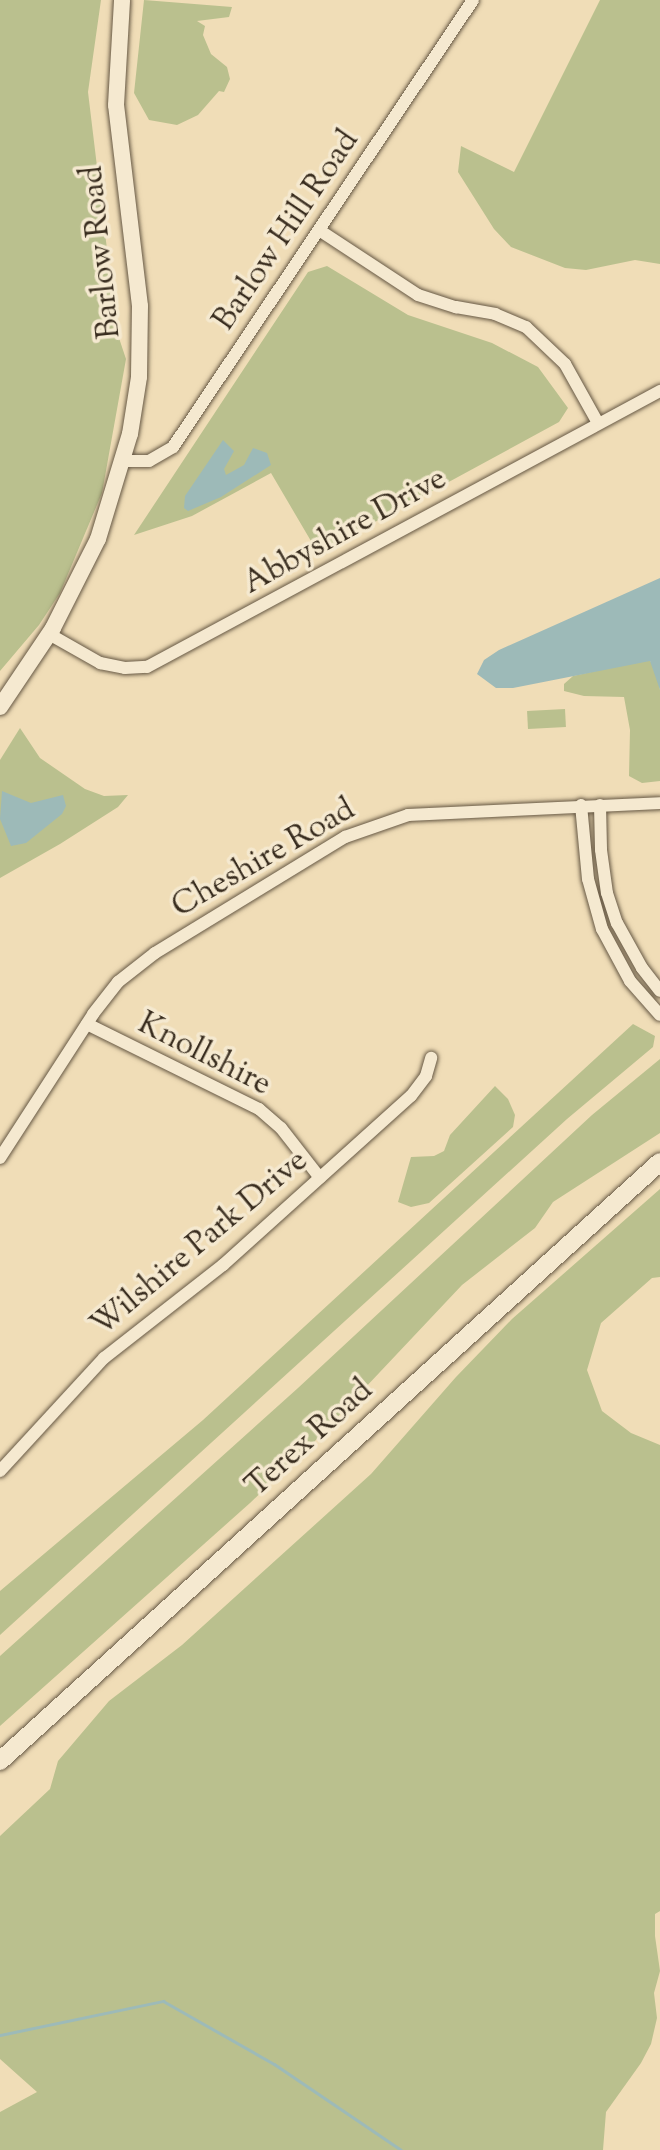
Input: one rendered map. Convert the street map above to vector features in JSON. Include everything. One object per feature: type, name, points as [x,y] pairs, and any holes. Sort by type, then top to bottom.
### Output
[{"type":"main road","name":"Terex Road","points":[[0,1761],[660,1162]]},
{"type":"street","name":"Barlow Road","points":[[0,707],[49,634],[98,539],[124,461],[137,394],[141,339],[138,273],[116,105],[122,0]]},
{"type":"street","name":"Barlow Hill Road","points":[[124,461],[149,461],[173,447],[473,0]]},
{"type":"street","points":[[319,230],[418,295],[456,307],[495,314],[526,327],[565,364],[598,423]]},
{"type":"street","name":"Abbyshire Drive","points":[[49,634],[100,663],[125,668],[147,667],[660,391]]},
{"type":"street","name":"Cheshire Road","points":[[0,1158],[109,992],[130,970],[370,825],[434,812],[660,803]]},
{"type":"street","points":[[581,805],[588,879],[602,929],[613,956],[660,1015]]},
{"type":"street","points":[[600,805],[607,893],[617,923],[657,988],[642,995]]},
{"type":"street","points":[[602,929],[617,923]]},
{"type":"street","name":"Knollshire","points":[[87,1024],[259,1109],[281,1128],[320,1178]]},
{"type":"street","name":"Wilshire Park Drive","points":[[0,1471],[104,1358],[223,1265],[411,1096],[426,1076],[431,1058]]},
{"type":"green space","points":[[0,0],[101,0],[88,92],[117,332],[126,359],[102,493],[60,593],[39,625],[0,671]]},
{"type":"green space","points":[[144,0],[232,7],[229,17],[197,21],[205,26],[203,35],[211,54],[227,67],[230,79],[224,92],[219,91],[198,115],[177,125],[149,120],[134,93]]},
{"type":"green space","points":[[600,0],[660,0],[660,264],[635,260],[586,270],[565,268],[511,247],[494,229],[458,172],[461,146],[514,172]]},
{"type":"green space","points":[[327,266],[408,315],[492,343],[538,367],[568,408],[559,422],[318,553],[271,473],[192,516],[134,535],[308,272]]},
{"type":"green space","points":[[650,661],[655,667],[660,690],[660,781],[642,783],[629,776],[630,730],[624,697],[584,696],[564,691],[564,684],[573,676]]},
{"type":"green space","points":[[565,709],[566,727],[528,729],[527,711]]},
{"type":"green space","points":[[20,728],[40,758],[85,789],[104,796],[128,795],[118,807],[0,878],[0,760]]},
{"type":"green space","points":[[633,1024],[655,1036],[653,1047],[567,1119],[0,1635],[0,1591],[203,1420]]},
{"type":"green space","points":[[660,1059],[660,1133],[553,1202],[535,1228],[462,1285],[314,1442],[250,1503],[0,1726],[0,1656],[298,1388],[592,1115]]},
{"type":"green space","points":[[495,1086],[508,1099],[515,1115],[513,1127],[429,1203],[411,1207],[398,1202],[411,1157],[434,1156],[444,1151],[450,1135]]},
{"type":"green space","points":[[660,1189],[660,1277],[652,1278],[601,1323],[587,1370],[602,1411],[631,1433],[660,1445],[660,1911],[655,1914],[655,1936],[660,1971],[654,1993],[657,2018],[651,2044],[641,2063],[606,2112],[603,2150],[0,2150],[0,2112],[37,2092],[0,2059],[0,1836],[50,1789],[58,1761],[109,1701],[182,1645],[371,1474],[512,1319]]},
{"type":"water","points":[[223,440],[234,451],[224,469],[226,475],[244,465],[253,448],[267,453],[271,465],[221,497],[188,511],[184,508],[185,496]]},
{"type":"water","points":[[660,578],[660,690],[650,661],[513,688],[496,688],[477,674],[484,660],[499,650]]},
{"type":"water","points":[[2,791],[31,803],[63,795],[66,806],[62,814],[26,843],[11,846],[0,819]]},
{"type":"waterway","points":[[0,2035],[163,2001],[274,2064],[401,2150]]}]
